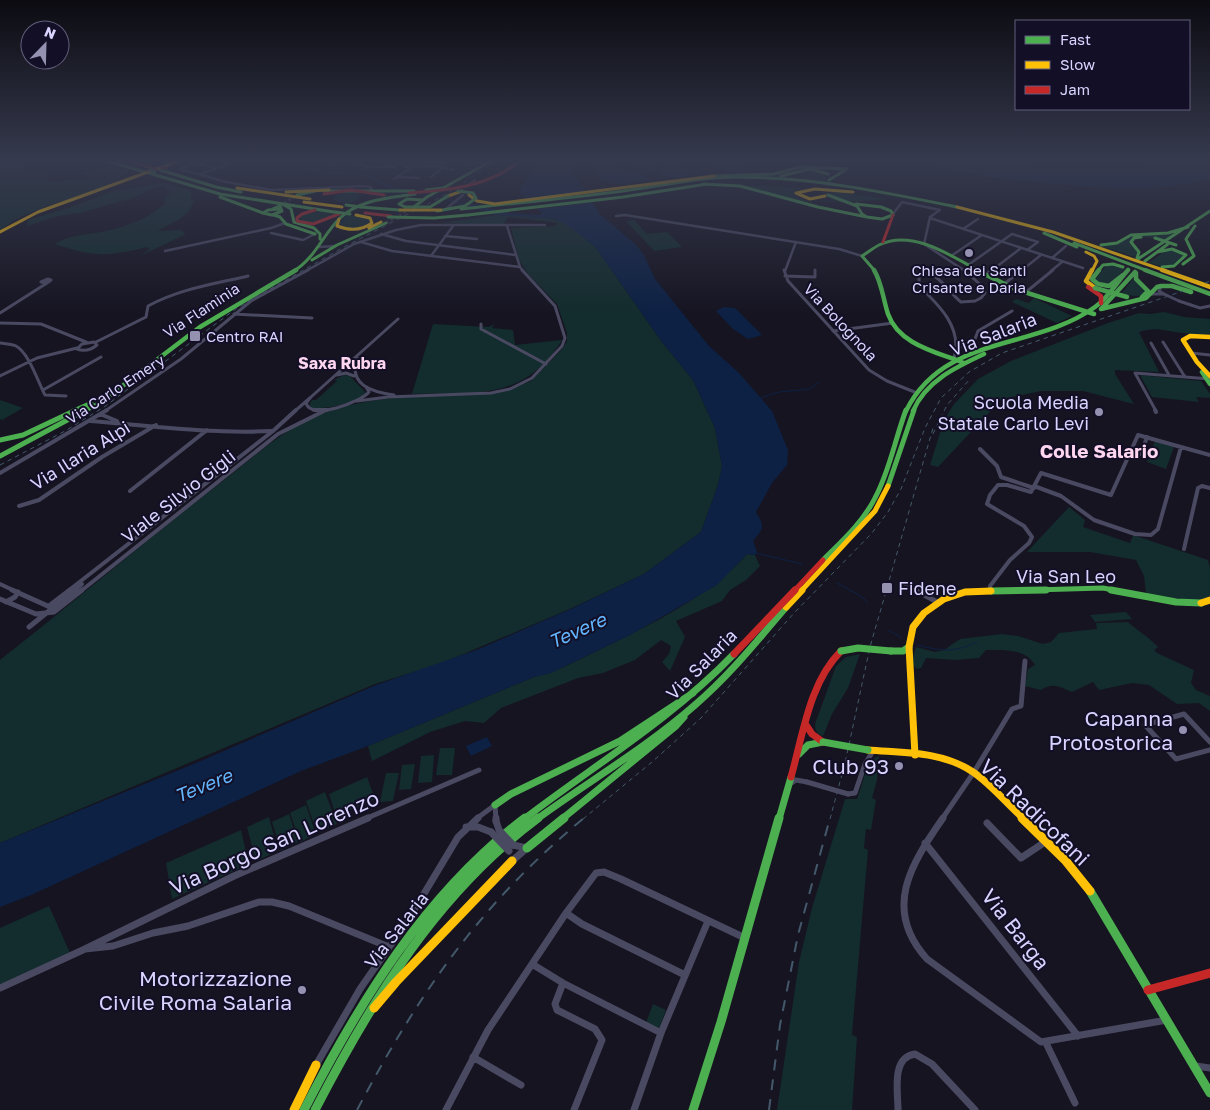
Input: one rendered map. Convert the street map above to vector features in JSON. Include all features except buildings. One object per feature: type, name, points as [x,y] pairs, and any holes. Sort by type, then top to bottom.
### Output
[{"type":"main road","points":[[0,232],[18,220],[39,212]]},
{"type":"main road","points":[[260,212],[272,212],[283,221],[315,234],[319,243]]},
{"type":"main road","points":[[291,212],[293,221],[317,230],[320,234],[319,243]]},
{"type":"main road","points":[[311,212],[299,215],[297,220],[302,223],[317,224],[343,212]]},
{"type":"main road","name":"Via Flaminia","points":[[0,451],[61,421],[99,398],[197,325],[296,266],[307,257],[345,212]]},
{"type":"main road","points":[[363,212],[430,219],[491,212]]},
{"type":"main road","points":[[363,212],[393,215],[468,215]]},
{"type":"main road","points":[[319,243],[337,234],[363,230],[393,215],[405,212]]},
{"type":"main road","points":[[304,264],[393,215],[407,212]]},
{"type":"main road","points":[[393,215],[466,212]]},
{"type":"main road","points":[[840,212],[888,221],[890,225]]},
{"type":"main road","points":[[861,212],[867,217]]},
{"type":"main road","points":[[886,241],[893,215],[891,212]]},
{"type":"main road","points":[[971,212],[1094,244],[1110,245],[1131,235],[1166,234],[1188,227]]},
{"type":"main road","points":[[983,212],[1034,228],[1210,295]]},
{"type":"main road","points":[[1141,260],[1209,212]]},
{"type":"main road","points":[[880,219],[893,215]]},
{"type":"main road","points":[[1141,260],[1210,216]]},
{"type":"main road","points":[[1195,226],[1186,237],[1194,256],[1180,268],[1182,274],[1201,284]]},
{"type":"main road","points":[[1034,228],[1096,259],[1097,264],[1083,281],[1101,296],[1101,306],[1143,299],[1152,294],[1154,289],[1161,287],[1175,287],[1210,295]]},
{"type":"main road","points":[[1069,237],[1141,260],[1210,287]]},
{"type":"main road","points":[[1141,260],[1140,253],[1132,244],[1132,240],[1142,237],[1155,238],[1185,249],[1190,254],[1184,264]]},
{"type":"main road","points":[[959,361],[911,339],[893,323],[877,270],[862,256],[886,241],[906,240],[924,243],[1004,284],[1092,313]]},
{"type":"main road","name":"Via Flaminia","points":[[0,457],[107,398],[200,327],[304,264],[319,243]]},
{"type":"main road","points":[[1070,246],[1150,276]]},
{"type":"main road","points":[[1141,260],[1170,267],[1186,256],[1174,249],[1156,252]]},
{"type":"main road","points":[[1123,275],[1109,286],[1098,284],[1092,279],[1102,266],[1110,264],[1210,295]]},
{"type":"main road","points":[[1091,271],[1086,280],[1095,288],[1127,297],[1141,297],[1148,293],[1146,288],[1136,279],[1133,271]]},
{"type":"main road","name":"Via Salaria","points":[[1101,306],[1123,275],[1133,271]]},
{"type":"main road","name":"Via Salaria","points":[[304,1110],[332,1054],[372,986],[412,932],[451,886],[481,856],[519,823],[670,716],[701,689],[870,508],[883,482],[907,412],[917,393],[934,375],[959,361],[992,347],[1092,313],[1101,306],[1133,271]]},
{"type":"main road","points":[[1210,337],[1192,336],[1184,338],[1183,342],[1209,378],[1210,384]]},
{"type":"main road","name":"Via Salaria","points":[[316,1110],[362,1022],[380,992],[420,937],[456,893],[488,861],[548,810],[687,712],[721,678],[875,511],[889,485],[912,413],[919,398],[933,382],[959,361]]},
{"type":"main road","points":[[0,440],[20,436],[99,398]]},
{"type":"main road","name":"Via San Leo","points":[[908,647],[915,623],[939,602],[956,593],[1103,588],[1176,602],[1210,604]]},
{"type":"main road","points":[[1201,603],[1210,600]]},
{"type":"main road","points":[[693,1110],[745,938],[802,737],[826,667],[833,656],[842,651],[858,648],[903,651],[908,647]]},
{"type":"main road","points":[[908,647],[916,755]]},
{"type":"main road","points":[[495,805],[511,794],[625,738],[701,689]]},
{"type":"main road","points":[[527,848],[679,724],[687,712]]},
{"type":"main road","points":[[806,724],[815,741]]},
{"type":"main road","points":[[802,737],[815,741]]},
{"type":"main road","points":[[797,756],[806,746],[815,741]]},
{"type":"main road","name":"Via Radicofani","points":[[815,741],[871,751],[916,755],[950,761],[974,772],[1046,841],[1086,883],[1210,1093]]},
{"type":"main road","points":[[362,1022],[402,976],[512,862]]},
{"type":"main road","points":[[1148,990],[1210,974]]},
{"type":"main road","points":[[294,1110],[316,1065]]},
{"type":"street","points":[[165,251],[271,228],[283,221],[281,212]]},
{"type":"street","points":[[938,212],[930,218],[924,243],[962,269],[984,289],[984,295],[980,299],[962,302],[937,277],[927,272],[919,273],[919,286],[940,306],[952,324],[956,356],[959,361]]},
{"type":"street","points":[[616,216],[625,215],[796,242],[842,250],[862,256]]},
{"type":"street","points":[[930,218],[1083,268]]},
{"type":"street","points":[[424,225],[430,219]]},
{"type":"street","points":[[963,229],[978,219]]},
{"type":"street","points":[[424,225],[545,226]]},
{"type":"street","name":"Via Carlo Emery","points":[[0,472],[100,414],[180,359],[252,301],[360,241],[381,234],[424,225]]},
{"type":"street","points":[[431,256],[452,226]]},
{"type":"street","points":[[366,388],[390,394],[409,396],[501,391],[527,382],[562,346],[565,338],[564,331],[555,306],[520,268],[508,226]]},
{"type":"street","points":[[271,233],[302,240],[315,234]]},
{"type":"street","points":[[381,234],[406,241],[515,255]]},
{"type":"street","points":[[968,265],[1012,234],[1038,242],[1027,250]]},
{"type":"street","points":[[951,256],[982,235]]},
{"type":"street","points":[[445,236],[477,240]]},
{"type":"street","points":[[360,241],[392,251],[520,268]]},
{"type":"street","name":"Via Bolognola","points":[[796,242],[785,266],[785,276],[873,373],[917,393]]},
{"type":"street","points":[[319,243],[328,248],[337,245]]},
{"type":"street","points":[[1052,258],[1070,246]]},
{"type":"street","points":[[985,275],[1021,248]]},
{"type":"street","points":[[1004,284],[1041,255]]},
{"type":"street","points":[[1026,292],[1062,262]]},
{"type":"street","points":[[785,276],[815,277],[815,269]]},
{"type":"street","points":[[0,323],[43,324],[86,342],[96,342],[147,316],[148,306],[158,301],[181,292],[248,276]]},
{"type":"street","points":[[0,313],[44,284]]},
{"type":"street","points":[[1161,287],[1159,291],[1179,301],[1199,308],[1210,306]]},
{"type":"street","points":[[1152,294],[1164,294]]},
{"type":"street","points":[[956,350],[975,339],[978,331],[1012,311]]},
{"type":"street","points":[[234,314],[312,318]]},
{"type":"street","name":"Viale Silvio Gigli","points":[[51,609],[109,560],[273,431],[398,319]]},
{"type":"street","points":[[833,330],[893,323]]},
{"type":"street","points":[[481,324],[481,330],[546,364]]},
{"type":"street","points":[[0,376],[66,349],[77,348],[86,342]]},
{"type":"street","points":[[77,348],[80,351],[88,350],[97,346],[96,342]]},
{"type":"street","points":[[1163,342],[1185,377]]},
{"type":"street","points":[[0,343],[18,347],[47,396],[66,396]]},
{"type":"street","points":[[1151,343],[1170,375]]},
{"type":"street","points":[[1191,353],[1210,355]]},
{"type":"street","points":[[354,376],[353,369],[358,354]]},
{"type":"street","points":[[43,390],[101,357]]},
{"type":"street","points":[[336,376],[346,373],[354,376],[366,388],[369,392],[368,394],[357,401]]},
{"type":"street","points":[[1156,412],[1135,374],[1209,378]]},
{"type":"street","name":"Viale Silvio Gigli","points":[[51,609],[278,434],[307,418],[357,401],[409,396]]},
{"type":"street","points":[[311,397],[306,404],[307,407],[311,410],[324,411]]},
{"type":"street","points":[[100,414],[133,424]]},
{"type":"street","points":[[89,421],[207,430],[273,431]]},
{"type":"street","name":"Via Ilaria Alpi","points":[[19,506],[39,500],[102,457],[156,425]]},
{"type":"street","points":[[130,491],[191,445],[207,430]]},
{"type":"street","points":[[250,432],[258,438],[256,444]]},
{"type":"street","points":[[990,591],[990,586],[1010,560],[1031,541],[1032,536],[1015,520],[988,505],[989,499],[999,485],[1032,492],[1041,473],[1110,496],[1137,435],[1210,456]]},
{"type":"street","points":[[1130,452],[1141,454],[1148,437]]},
{"type":"street","points":[[980,449],[997,466],[999,476],[1062,496],[1091,518],[1135,534],[1151,535],[1158,529],[1181,447]]},
{"type":"street","points":[[1184,549],[1198,488],[1202,486],[1210,488]]},
{"type":"street","points":[[902,582],[939,602]]},
{"type":"street","points":[[0,584],[51,609],[29,627],[30,612]]},
{"type":"street","points":[[6,602],[15,597],[18,592]]},
{"type":"street","points":[[0,599],[30,612],[44,615]]},
{"type":"street","points":[[1025,661],[1021,706],[1012,709],[1000,732],[910,867],[907,880],[906,922],[912,941],[927,959],[1036,1040],[1046,1043],[1167,1020]]},
{"type":"street","points":[[1210,742],[1184,714],[1145,725],[1176,760],[1210,750]]},
{"type":"street","points":[[789,784],[796,780],[848,794],[855,792],[871,751]]},
{"type":"street","name":"Via Borgo San Lorenzo","points":[[85,949],[234,876],[479,770]]},
{"type":"street","points":[[495,805],[498,829],[513,845],[527,848]]},
{"type":"street","name":"Via Salaria","points":[[316,1065],[360,989],[414,910],[458,837],[466,828],[495,805]]},
{"type":"street","points":[[988,823],[1021,858],[1046,841]]},
{"type":"street","points":[[466,828],[482,828],[491,832],[509,851],[512,862],[527,848]]},
{"type":"street","name":"Via Barga","points":[[925,843],[1078,1036]]},
{"type":"street","points":[[446,1110],[472,1057],[488,1030],[566,913],[596,873],[601,871],[614,876],[745,938]]},
{"type":"street","points":[[0,988],[85,949],[119,944],[147,935],[188,926],[246,906],[266,902],[289,906],[389,947]]},
{"type":"street","points":[[566,913],[582,924],[685,975]]},
{"type":"street","points":[[634,1110],[661,1033],[708,921]]},
{"type":"street","points":[[532,964],[563,983],[661,1033]]},
{"type":"street","points":[[563,983],[555,1004],[557,1010],[596,1029],[602,1040],[574,1110]]},
{"type":"street","points":[[1046,1043],[1075,1103]]},
{"type":"street","points":[[898,1110],[898,1068],[904,1058],[913,1054],[920,1056],[930,1063],[975,1110]]},
{"type":"street","points":[[472,1057],[521,1085]]},
{"type":"street","points":[[1194,1066],[1210,1068]]},
{"type":"green space","points":[[0,212],[31,212],[24,215],[0,230]]},
{"type":"green space","points":[[55,212],[84,212],[57,216],[27,226],[28,220]]},
{"type":"green space","points":[[155,212],[188,212],[158,231],[180,230],[186,234],[140,256],[150,249],[148,247],[112,254],[102,254],[81,252],[55,244],[71,237],[118,228]]},
{"type":"green space","points":[[317,212],[332,213],[325,219],[313,223],[300,219],[302,215]]},
{"type":"green space","points":[[347,215],[367,218],[371,222],[360,228],[340,226],[340,222]]},
{"type":"green space","points":[[497,215],[551,218],[568,225],[583,236],[596,248],[662,342],[693,380],[715,428],[722,466],[718,485],[701,532],[644,574],[572,608],[440,664],[375,684],[0,843],[0,660],[258,453],[299,425],[329,411],[370,401],[413,396],[498,393],[531,381],[562,349],[567,341],[567,333],[557,304],[528,274],[519,260],[511,228],[555,226],[558,223],[508,217],[503,225],[440,223]]},
{"type":"green space","points":[[634,220],[647,234],[667,232],[682,247],[654,251],[626,221]]},
{"type":"green space","points":[[1177,232],[1164,240],[1146,237],[1131,240],[1138,253],[1135,257],[1098,245],[1116,245],[1133,235],[1163,235]]},
{"type":"green space","points":[[1166,250],[1178,251],[1184,255],[1172,266],[1149,263]]},
{"type":"green space","points":[[1115,265],[1125,268],[1112,284],[1101,284],[1095,280],[1106,266]]},
{"type":"green space","points":[[1133,279],[1144,288],[1145,293],[1139,296],[1120,295]]},
{"type":"green space","points":[[1034,298],[1072,316],[1057,323],[1012,302],[1016,299],[1029,303]]},
{"type":"green space","points":[[1164,312],[1185,317],[1210,319],[1210,335],[1155,329],[1139,332],[1159,372],[1115,370],[1115,374],[1134,404],[1083,391],[1041,391],[1002,399],[938,467],[930,465],[944,420],[954,404],[978,379],[1011,361],[1108,323],[1139,313]]},
{"type":"green space","points":[[433,324],[489,327],[494,324],[492,328],[513,330],[515,345],[562,340],[547,360],[531,374],[514,384],[496,390],[477,392],[412,394]]},
{"type":"green space","points":[[344,375],[350,376],[366,393],[348,403],[333,407],[312,408],[309,405],[312,400],[316,400],[337,381],[334,380]]},
{"type":"green space","points":[[1140,375],[1201,381],[1210,394],[1210,398],[1196,397],[1199,402],[1152,397]]},
{"type":"green space","points":[[0,400],[23,408],[2,420],[0,419]]},
{"type":"green space","points":[[1155,441],[1174,447],[1166,469],[1147,462]]},
{"type":"green space","points":[[1069,507],[1085,520],[1083,527],[1130,543],[1133,536],[1136,536],[1208,560],[1210,568],[1210,596],[1204,600],[1188,602],[1146,594],[1144,576],[1136,560],[1090,552],[1027,552]]},
{"type":"green space","points":[[747,554],[755,555],[760,566],[746,580],[730,590],[722,601],[676,621],[685,637],[670,671],[662,662],[669,654],[671,646],[661,640],[635,660],[603,673],[578,678],[501,708],[484,723],[465,721],[430,732],[372,761],[368,746],[534,677],[558,669],[637,631],[677,609],[715,584]]},
{"type":"green space","points":[[1126,612],[1132,619],[1095,622],[1090,615]]},
{"type":"green space","points":[[1128,622],[1158,647],[1154,650],[1157,653],[1194,670],[1191,683],[1196,690],[1210,696],[1210,711],[1199,703],[1177,704],[1149,685],[1132,683],[1099,690],[1093,682],[1072,692],[1056,686],[1049,686],[1041,690],[1025,686],[1028,669],[1035,665],[1026,655],[1013,651],[986,650],[979,658],[955,660],[926,658],[921,668],[917,669],[911,663],[916,647],[935,652],[944,650],[960,639],[1002,634],[1018,636],[1043,644],[1051,642],[1059,633],[1097,629],[1096,623]]},
{"type":"green space","points":[[860,654],[848,688],[832,714],[823,736],[815,728],[815,724],[836,666],[846,657]]},
{"type":"green space","points":[[440,748],[455,748],[452,775],[436,775]]},
{"type":"green space","points":[[434,755],[432,782],[418,783],[421,756]]},
{"type":"green space","points":[[879,756],[877,780],[872,798],[876,800],[871,830],[866,829],[864,848],[868,850],[852,1035],[857,1037],[852,1110],[777,1110],[799,962],[812,908],[845,799],[857,799],[868,765],[871,760]]},
{"type":"green space","points":[[415,764],[411,789],[399,790],[402,765]]},
{"type":"green space","points":[[386,773],[399,773],[393,801],[380,802]]},
{"type":"green space","points":[[367,777],[375,799],[336,816],[329,794]]},
{"type":"green space","points":[[325,792],[337,824],[317,833],[306,801]]},
{"type":"green space","points":[[306,805],[316,834],[300,842],[290,813]]},
{"type":"green space","points":[[289,814],[298,842],[281,850],[272,822]]},
{"type":"green space","points":[[269,817],[278,851],[256,861],[247,827]]},
{"type":"green space","points":[[241,830],[249,864],[172,899],[166,863]]},
{"type":"green space","points":[[49,906],[70,953],[0,985],[0,928]]},
{"type":"green space","points":[[653,1004],[666,1010],[659,1029],[646,1023]]},
{"type":"water","name":"Tevere","points":[[486,212],[540,215],[542,213],[541,212],[599,212],[635,244],[644,255],[655,279],[709,346],[739,373],[772,411],[788,450],[787,465],[772,483],[756,512],[762,527],[753,541],[757,552],[755,555],[747,554],[717,585],[681,606],[632,634],[551,673],[534,677],[368,746],[301,771],[31,895],[0,907],[0,843],[196,763],[376,685],[479,649],[573,608],[644,574],[701,532],[718,485],[722,466],[715,428],[693,380],[662,342],[596,248],[583,237],[564,223],[554,219],[497,215]]},
{"type":"water","points":[[724,307],[735,308],[762,335],[748,339],[733,329],[716,311]]},
{"type":"water","points":[[487,737],[492,746],[471,756],[466,746]]},
{"type":"waterway","points":[[342,227],[341,224],[347,216]]},
{"type":"waterway","points":[[363,227],[367,223],[364,219]]},
{"type":"waterway","points":[[760,398],[779,392],[810,389],[819,382]]},
{"type":"waterway","points":[[756,553],[802,564]]},
{"type":"waterway","points":[[837,583],[861,596],[868,603]]},
{"type":"waterway","points":[[888,630],[902,638]]},
{"type":"waterway","points":[[917,645],[947,650],[962,648],[977,642]]},
{"type":"tunnel","points":[[386,223],[405,212]]},
{"type":"railway","points":[[0,465],[65,431],[104,407],[237,308],[344,247],[412,212]]},
{"type":"railway","points":[[1205,283],[1210,281]]},
{"type":"railway","points":[[583,819],[652,762],[701,718],[795,612],[872,533],[888,512],[901,489],[925,428],[941,398],[969,372],[1002,353],[1183,291]]},
{"type":"railway","points":[[933,434],[947,405],[970,379]]},
{"type":"railway","points":[[830,819],[845,763],[870,647],[933,428]]},
{"type":"railway","points":[[357,1110],[404,1027],[455,952],[514,883],[547,850],[584,818]]},
{"type":"railway","points":[[769,1110],[780,1025],[798,935],[830,818]]},
{"type":"traffic: fast","points":[[265,212],[263,213],[272,215],[280,212]]},
{"type":"traffic: fast","points":[[292,212],[294,222],[314,228],[320,234],[320,239]]},
{"type":"traffic: fast","points":[[335,212],[350,214]]},
{"type":"traffic: fast","points":[[0,456],[100,403],[200,327],[299,268],[313,255],[339,219],[348,212]]},
{"type":"traffic: fast","points":[[468,215],[496,212]]},
{"type":"traffic: fast","points":[[842,212],[867,217]]},
{"type":"traffic: fast","points":[[861,212],[867,217],[882,219],[893,215]]},
{"type":"traffic: fast","points":[[1138,259],[1209,212]]},
{"type":"traffic: fast","points":[[274,215],[280,217],[286,224],[315,234]]},
{"type":"traffic: fast","points":[[388,217],[434,218],[468,215]]},
{"type":"traffic: fast","points":[[337,245],[386,223]]},
{"type":"traffic: fast","points":[[1183,264],[1194,256],[1186,239],[1195,226]]},
{"type":"traffic: fast","points":[[1101,245],[1117,243],[1131,235],[1168,233],[1188,227]]},
{"type":"traffic: fast","points":[[1044,233],[1077,247]]},
{"type":"traffic: fast","points":[[1137,258],[1139,252],[1131,242],[1134,238],[1141,237]]},
{"type":"traffic: fast","points":[[1155,238],[1176,245]]},
{"type":"traffic: fast","points":[[964,363],[929,350],[913,342],[898,331],[888,314],[877,275],[862,256],[880,245],[898,240],[916,242],[934,247],[1015,289],[1094,314]]},
{"type":"traffic: fast","points":[[1074,243],[1210,294]]},
{"type":"traffic: fast","points":[[1145,261],[1168,244]]},
{"type":"traffic: fast","points":[[312,260],[337,245]]},
{"type":"traffic: fast","points":[[1157,252],[1172,249],[1186,255],[1174,266],[1162,267]]},
{"type":"traffic: fast","points":[[1123,267],[1113,264],[1103,265],[1092,279],[1098,284],[1109,286],[1123,275]]},
{"type":"traffic: fast","points":[[823,560],[858,523],[875,499],[882,485],[906,410],[924,384],[941,369],[961,358],[982,349],[1048,329],[1089,311],[1105,298],[1128,270]]},
{"type":"traffic: fast","points":[[1102,308],[1135,272]]},
{"type":"traffic: fast","points":[[1136,273],[1136,279],[1148,291],[1142,297]]},
{"type":"traffic: fast","points":[[1101,309],[1146,298],[1157,287],[1161,286],[1172,286],[1191,292]]},
{"type":"traffic: fast","points":[[1095,288],[1127,297]]},
{"type":"traffic: fast","points":[[888,486],[909,422],[925,392],[938,379],[984,354]]},
{"type":"traffic: fast","points":[[1202,372],[1210,384]]},
{"type":"traffic: fast","points":[[0,440],[23,435],[91,403]]},
{"type":"traffic: fast","points":[[991,591],[1103,588],[1176,602],[1201,603]]},
{"type":"traffic: fast","points":[[315,1110],[350,1044],[389,981],[410,950],[456,892],[482,865],[529,825],[657,735],[696,704],[736,664],[786,607]]},
{"type":"traffic: fast","points":[[891,651],[903,651],[909,647]]},
{"type":"traffic: fast","points":[[841,651],[858,648],[891,651]]},
{"type":"traffic: fast","points":[[304,1110],[325,1069],[371,991],[396,954],[453,884],[485,852],[520,822],[658,723],[710,679],[734,654]]},
{"type":"traffic: fast","points":[[495,805],[511,794],[620,741],[693,693]]},
{"type":"traffic: fast","points":[[527,848],[676,726],[684,717]]},
{"type":"traffic: fast","points":[[799,754],[808,745],[823,742]]},
{"type":"traffic: fast","points":[[823,742],[868,750]]},
{"type":"traffic: fast","points":[[693,1110],[721,1022],[791,777]]},
{"type":"traffic: fast","points":[[1090,891],[1210,1093]]},
{"type":"traffic: slow","points":[[0,232],[39,212]]},
{"type":"traffic: slow","points":[[979,212],[1053,232],[1210,287]]},
{"type":"traffic: slow","points":[[339,219],[337,226],[351,230],[364,228],[372,223],[370,218],[356,215]]},
{"type":"traffic: slow","points":[[369,228],[381,222]]},
{"type":"traffic: slow","points":[[1086,252],[1094,256],[1097,261],[1086,281],[1095,288]]},
{"type":"traffic: slow","points":[[1210,337],[1190,336],[1183,340],[1197,362],[1210,376]]},
{"type":"traffic: slow","points":[[786,607],[875,511],[888,486]]},
{"type":"traffic: slow","points":[[915,755],[909,647],[913,627],[924,613],[944,599],[965,592],[991,591]]},
{"type":"traffic: slow","points":[[1201,603],[1210,600]]},
{"type":"traffic: slow","points":[[868,750],[912,753],[945,758],[973,772],[988,784],[1065,860],[1090,891]]},
{"type":"traffic: slow","points":[[374,1008],[396,982],[512,861]]},
{"type":"traffic: slow","points":[[294,1110],[316,1065]]},
{"type":"traffic: jam","points":[[309,212],[302,214],[297,218],[297,221],[313,224],[339,214]]},
{"type":"traffic: jam","points":[[365,213],[391,216]]},
{"type":"traffic: jam","points":[[883,242],[893,215]]},
{"type":"traffic: jam","points":[[1088,287],[1101,296],[1101,303]]},
{"type":"traffic: jam","points":[[734,654],[823,560]]},
{"type":"traffic: jam","points":[[791,777],[816,690],[823,674],[832,660],[841,651]]},
{"type":"traffic: jam","points":[[806,725],[812,734],[823,742]]},
{"type":"traffic: jam","points":[[1148,990],[1210,973]]},
{"type":"place","name":"Chiesa dei Santi Crisante e Daria","points":[[969,253]]},
{"type":"place","name":"Centro RAI","points":[[195,336]]},
{"type":"place","name":"Scuola Media Statale Carlo Levi","points":[[1099,412]]},
{"type":"place","name":"Fidene","points":[[887,588]]},
{"type":"place","name":"Capanna Protostorica","points":[[1183,730]]},
{"type":"place","name":"Club 93","points":[[899,766]]},
{"type":"place","name":"Motorizzazione Civile Roma Salaria","points":[[302,990]]},
{"type":"district","name":"Saxa Rubra","points":[[342,363]]},
{"type":"district","name":"Colle Salario","points":[[1099,450]]}]
